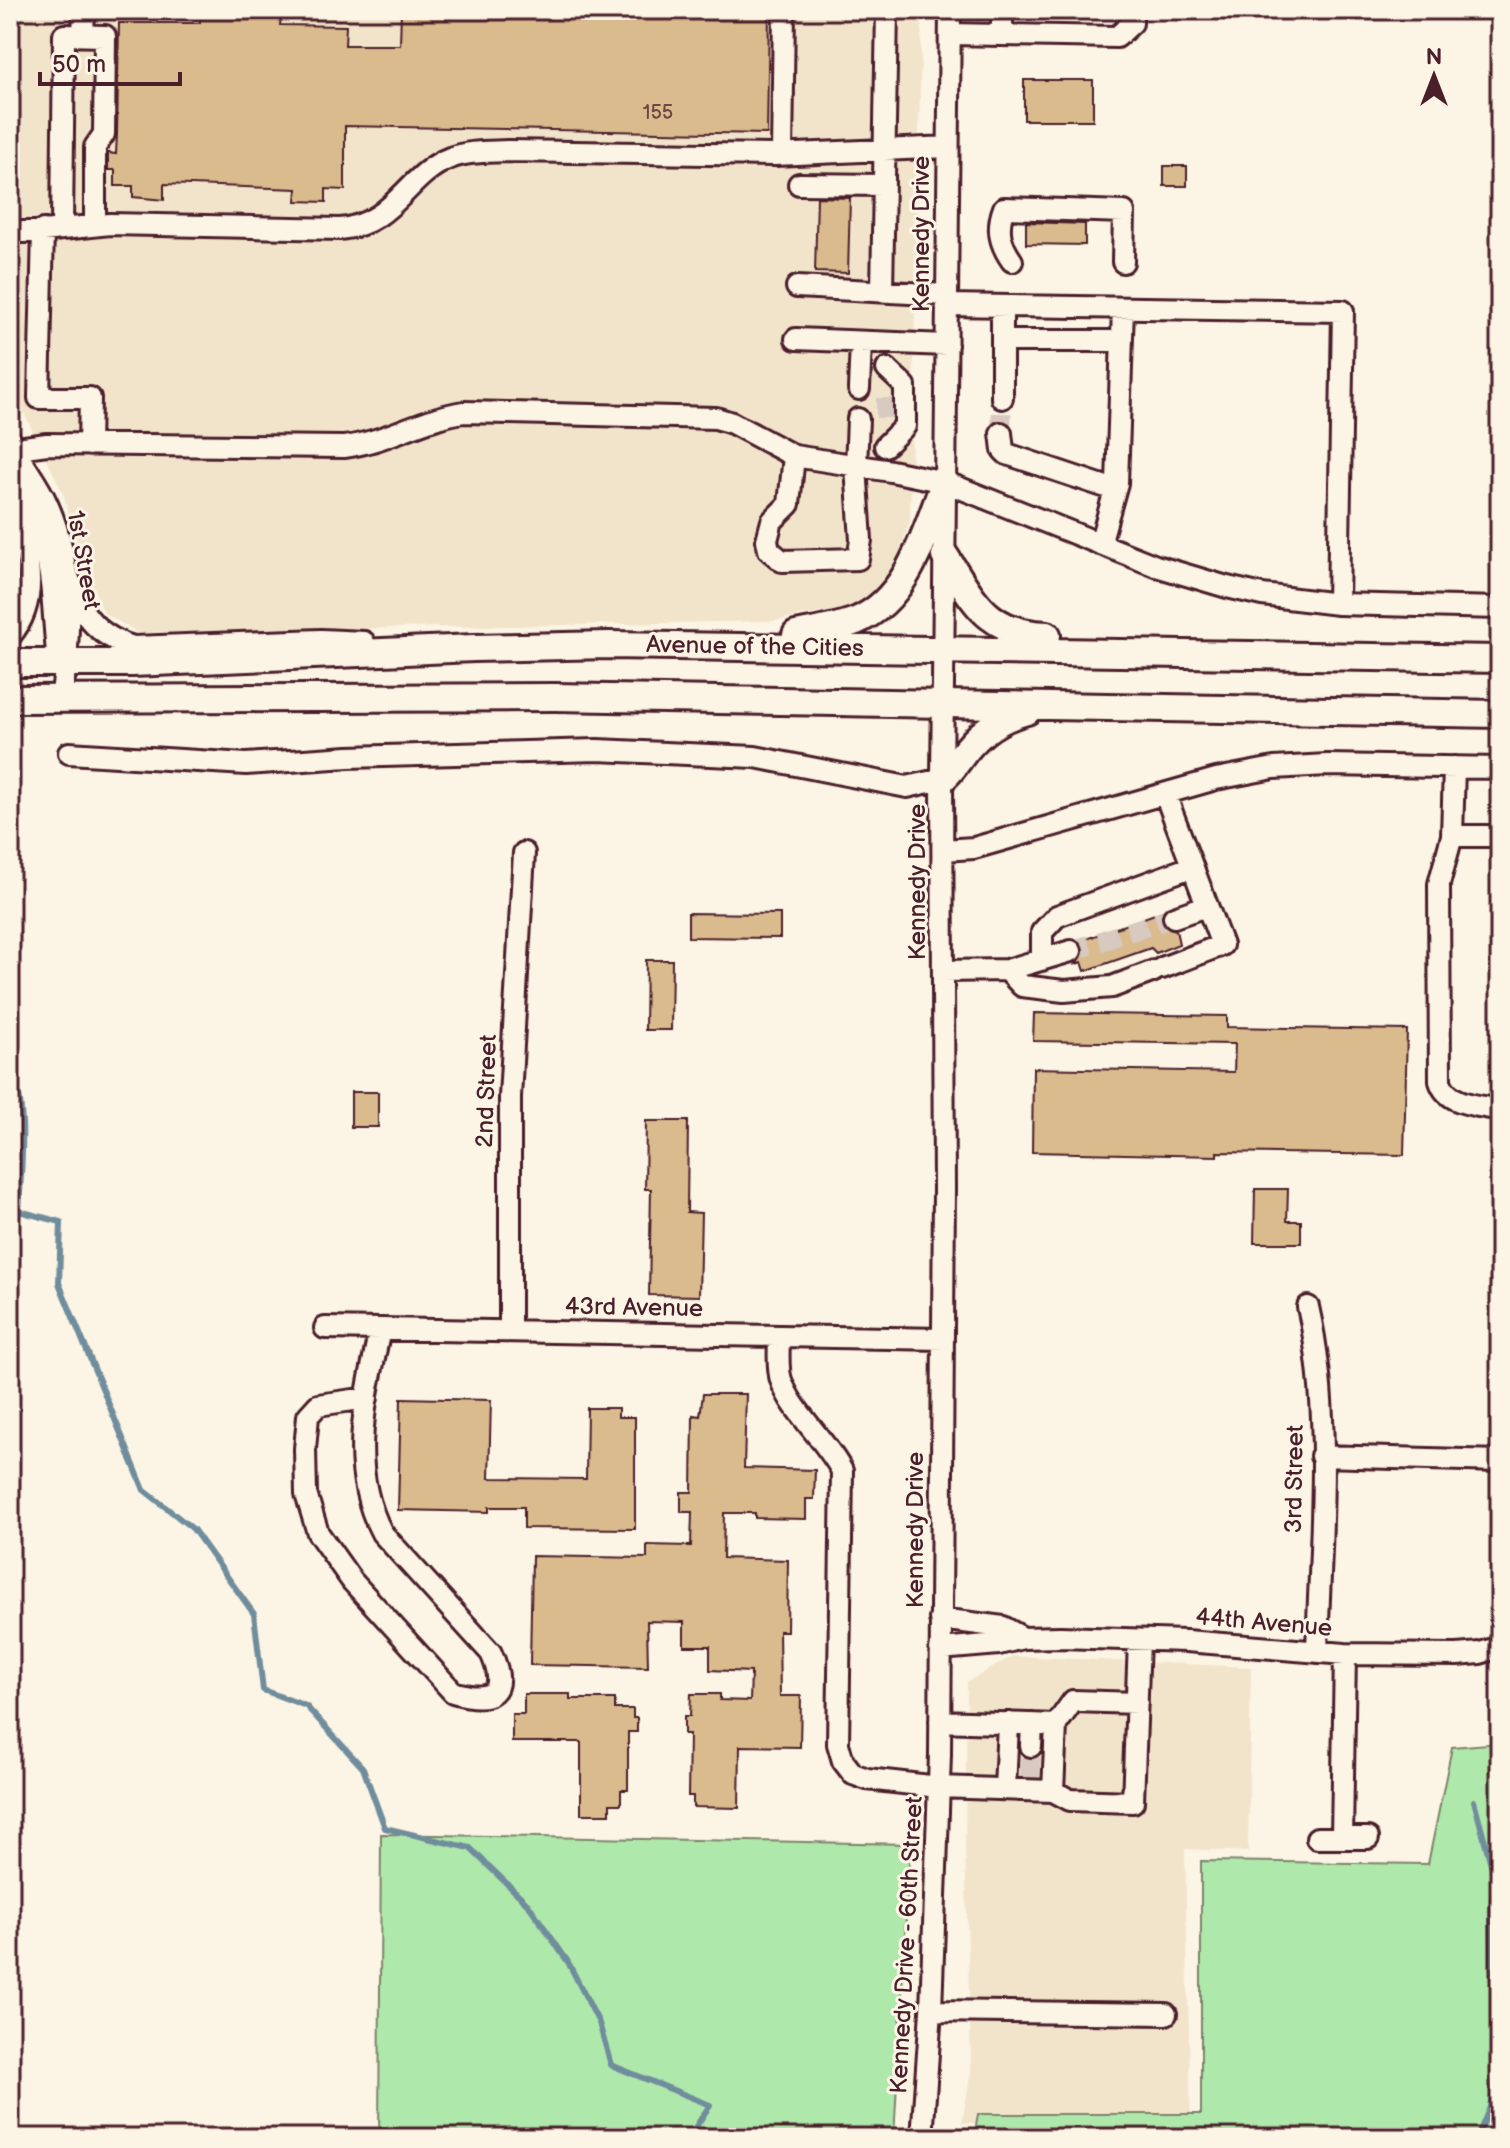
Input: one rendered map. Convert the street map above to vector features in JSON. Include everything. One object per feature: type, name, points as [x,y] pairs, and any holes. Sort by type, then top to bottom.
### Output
[{"type":"main road","points":[[712,645],[795,635],[860,619],[898,589],[914,559],[945,482]]},
{"type":"main road","points":[[945,556],[973,600],[1003,627],[1017,632],[1264,642],[1414,657]]},
{"type":"main road","name":"Avenue of the Cities","points":[[10,663],[217,660],[474,648],[712,645],[1500,659]]},
{"type":"main road","points":[[10,699],[555,697],[1500,714]]},
{"type":"main road","points":[[942,779],[949,775],[968,748],[992,725],[1049,705]]},
{"type":"street","points":[[83,35],[84,10]]},
{"type":"street","points":[[782,154],[784,10]]},
{"type":"street","points":[[882,291],[887,10]]},
{"type":"street","name":"Kennedy Drive","points":[[940,1754],[942,779],[950,10]]},
{"type":"street","points":[[1002,10],[1002,35]]},
{"type":"street","points":[[950,34],[1117,37],[1130,14]]},
{"type":"street","points":[[89,445],[90,398],[39,398],[64,35],[105,36],[104,134],[108,146],[106,178],[95,195],[95,225]]},
{"type":"street","points":[[10,232],[95,225],[358,227],[390,209],[433,168],[450,158],[470,153],[782,154],[948,147]]},
{"type":"street","points":[[799,184],[883,185]]},
{"type":"street","points":[[1012,261],[1002,247],[998,224],[1004,208],[1124,212],[1123,262]]},
{"type":"street","points":[[797,287],[882,291],[1002,306],[1343,311],[1338,604]]},
{"type":"street","points":[[1002,306],[1002,398]]},
{"type":"street","points":[[1100,544],[1115,490],[1123,308]]},
{"type":"street","points":[[796,339],[947,345]]},
{"type":"street","points":[[1002,341],[1122,341]]},
{"type":"street","points":[[859,389],[861,342]]},
{"type":"street","points":[[886,391],[887,342]]},
{"type":"street","points":[[885,446],[905,426],[905,386],[887,369]]},
{"type":"street","points":[[11,446],[340,448],[362,445],[443,415],[464,412],[716,418],[794,456],[945,482],[1167,569],[1227,587],[1288,599],[1338,604],[1500,608]]},
{"type":"street","points":[[884,470],[886,418]]},
{"type":"street","points":[[794,456],[789,504],[772,521],[767,540],[769,550],[782,561],[858,559],[861,540],[856,467],[858,419]]},
{"type":"street","points":[[1002,441],[1115,490]]},
{"type":"street","name":"1st Street","points":[[11,446],[28,467],[48,505],[62,558],[70,629],[62,664]]},
{"type":"street","points":[[10,480],[42,532],[62,664],[61,699]]},
{"type":"street","points":[[10,505],[25,546],[29,589],[23,618],[10,636]]},
{"type":"street","points":[[62,558],[80,608],[110,638],[133,647],[321,640],[474,648]]},
{"type":"street","points":[[69,753],[246,764],[489,752],[651,752],[755,757],[907,787],[942,779]]},
{"type":"street","points":[[943,850],[974,848],[1216,779],[1298,766],[1500,768]]},
{"type":"street","points":[[1454,767],[1452,836],[1439,884],[1440,1081],[1443,1092],[1452,1099],[1500,1110]]},
{"type":"street","points":[[1007,970],[1022,986],[1064,991],[1112,987],[1222,945],[1165,794]]},
{"type":"street","points":[[1452,836],[1500,836]]},
{"type":"street","name":"2nd Street","points":[[510,1331],[510,1097],[524,853]]},
{"type":"street","points":[[1042,960],[1042,932],[1057,916],[1191,867]]},
{"type":"street","points":[[1174,917],[1206,906]]},
{"type":"street","points":[[943,971],[1007,970],[1071,951]]},
{"type":"street","name":"3rd Street","points":[[1308,1307],[1320,1382],[1317,1652]]},
{"type":"street","name":"43rd Avenue","points":[[325,1328],[943,1339]]},
{"type":"street","points":[[367,1398],[318,1405],[308,1416],[306,1494],[318,1533],[352,1581],[453,1692],[473,1698],[487,1697],[494,1693],[497,1682],[498,1669],[491,1653],[382,1533],[370,1509],[363,1477],[362,1436],[380,1329]]},
{"type":"street","points":[[779,1336],[780,1378],[788,1396],[842,1471],[838,1744],[843,1761],[853,1774],[867,1779],[939,1787],[1005,1789],[1029,1783],[1070,1800],[1133,1802],[1139,1640]]},
{"type":"street","points":[[1321,1456],[1500,1461]]},
{"type":"street","name":"44th Avenue","points":[[940,1619],[1003,1627],[1023,1638]]},
{"type":"street","name":"44th Avenue","points":[[940,1649],[999,1644],[1023,1638],[1200,1642],[1345,1654],[1457,1655],[1500,1647]]},
{"type":"street","points":[[1342,1838],[1345,1654]]},
{"type":"street","points":[[1053,1791],[1056,1725],[1073,1701],[1137,1703]]},
{"type":"street","points":[[940,1721],[1056,1725]]},
{"type":"street","points":[[1005,1789],[1008,1723]]},
{"type":"street","points":[[1031,1746],[1032,1724]]},
{"type":"street","name":"Kennedy Drive - 60th Street","points":[[922,2138],[931,2011],[940,1754]]},
{"type":"street","points":[[1317,1838],[1368,1838]]},
{"type":"street","points":[[931,2011],[1166,2014]]},
{"type":"shaded area","points":[[10,10],[922,10],[910,521],[893,572],[855,607],[773,621],[138,633],[104,613],[81,558],[63,493],[22,409],[10,371]]},
{"type":"shaded area","points":[[1013,1656],[1251,1667],[1248,1852],[1185,1849],[1191,2124],[962,2123],[971,2071],[965,1847],[967,1682]]},
{"type":"green space","points":[[1500,1743],[1500,2138],[974,2138],[978,2114],[1201,2114],[1201,1861],[1428,1864],[1452,1747]]},
{"type":"green space","points":[[381,1834],[910,1844],[894,2138],[379,2138]]},
{"type":"building","points":[[200,10],[250,10],[250,17],[281,17],[280,25],[346,26],[345,45],[400,45],[401,10],[769,10],[767,134],[345,126],[345,190],[326,189],[326,202],[296,201],[297,189],[164,184],[164,200],[133,197],[133,186],[115,186],[115,170],[108,170],[108,153],[116,154],[119,23],[200,23]]},
{"type":"building","points":[[1024,80],[1093,80],[1093,120],[1024,120]]},
{"type":"building","points":[[1164,166],[1187,166],[1187,186],[1164,186]]},
{"type":"building","points":[[817,197],[850,198],[848,273],[815,272]]},
{"type":"building","points":[[1026,222],[1085,224],[1085,245],[1026,244]]},
{"type":"building","points":[[1163,911],[1162,922],[1176,930],[1179,944],[1156,953],[1151,948],[1085,971],[1082,962],[1076,964],[1084,953],[1080,941]]},
{"type":"building","points":[[688,913],[780,914],[780,938],[688,937]]},
{"type":"building","points":[[646,960],[672,960],[671,1030],[645,1030]]},
{"type":"building","points":[[1034,1013],[1227,1016],[1227,1027],[1407,1030],[1404,1155],[1217,1152],[1217,1156],[1032,1152],[1033,1068],[1234,1072],[1235,1044],[1033,1041]]},
{"type":"building","points":[[351,1092],[378,1092],[378,1127],[351,1127]]},
{"type":"building","points":[[646,1121],[688,1121],[687,1212],[701,1213],[699,1296],[649,1295],[651,1189],[645,1189]]},
{"type":"building","points":[[1255,1189],[1288,1189],[1287,1221],[1301,1221],[1301,1243],[1254,1243]]},
{"type":"building","points":[[703,1394],[746,1394],[744,1468],[815,1470],[814,1499],[806,1499],[806,1519],[755,1518],[755,1513],[724,1513],[723,1558],[788,1560],[787,1631],[779,1631],[780,1696],[801,1696],[800,1747],[740,1746],[739,1808],[693,1807],[693,1796],[688,1796],[689,1734],[684,1734],[684,1716],[690,1716],[691,1694],[720,1694],[720,1700],[750,1701],[751,1672],[710,1670],[710,1646],[684,1646],[684,1622],[647,1621],[648,1667],[530,1665],[532,1556],[647,1558],[647,1545],[691,1546],[692,1512],[681,1512],[681,1492],[692,1492],[693,1415],[700,1416]]},
{"type":"building","points":[[401,1398],[491,1400],[489,1478],[586,1479],[587,1408],[618,1408],[618,1417],[635,1417],[635,1529],[524,1528],[524,1507],[489,1507],[489,1512],[398,1510]]},
{"type":"building","points":[[524,1694],[570,1694],[570,1699],[615,1699],[615,1709],[633,1709],[637,1732],[628,1732],[628,1790],[621,1790],[621,1804],[610,1804],[610,1814],[581,1814],[581,1742],[512,1742],[512,1714],[524,1714]]},
{"type":"waterway","points":[[10,1064],[22,1118],[19,1211],[61,1222],[59,1283],[144,1490],[193,1529],[254,1614],[263,1690],[306,1706],[363,1768],[385,1828],[470,1848],[528,1904],[568,1962],[599,2023],[611,2065],[710,2105],[692,2138]]},
{"type":"waterway","points":[[1474,1801],[1495,1879],[1491,1909],[1496,2076],[1490,2107],[1477,2138]]},
{"type":"tunnel","points":[[886,391],[886,418]]},
{"type":"tunnel","points":[[1001,433],[1002,398]]},
{"type":"tunnel","points":[[1071,951],[1174,917]]},
{"type":"tunnel","points":[[1030,1777],[1031,1746]]}]
